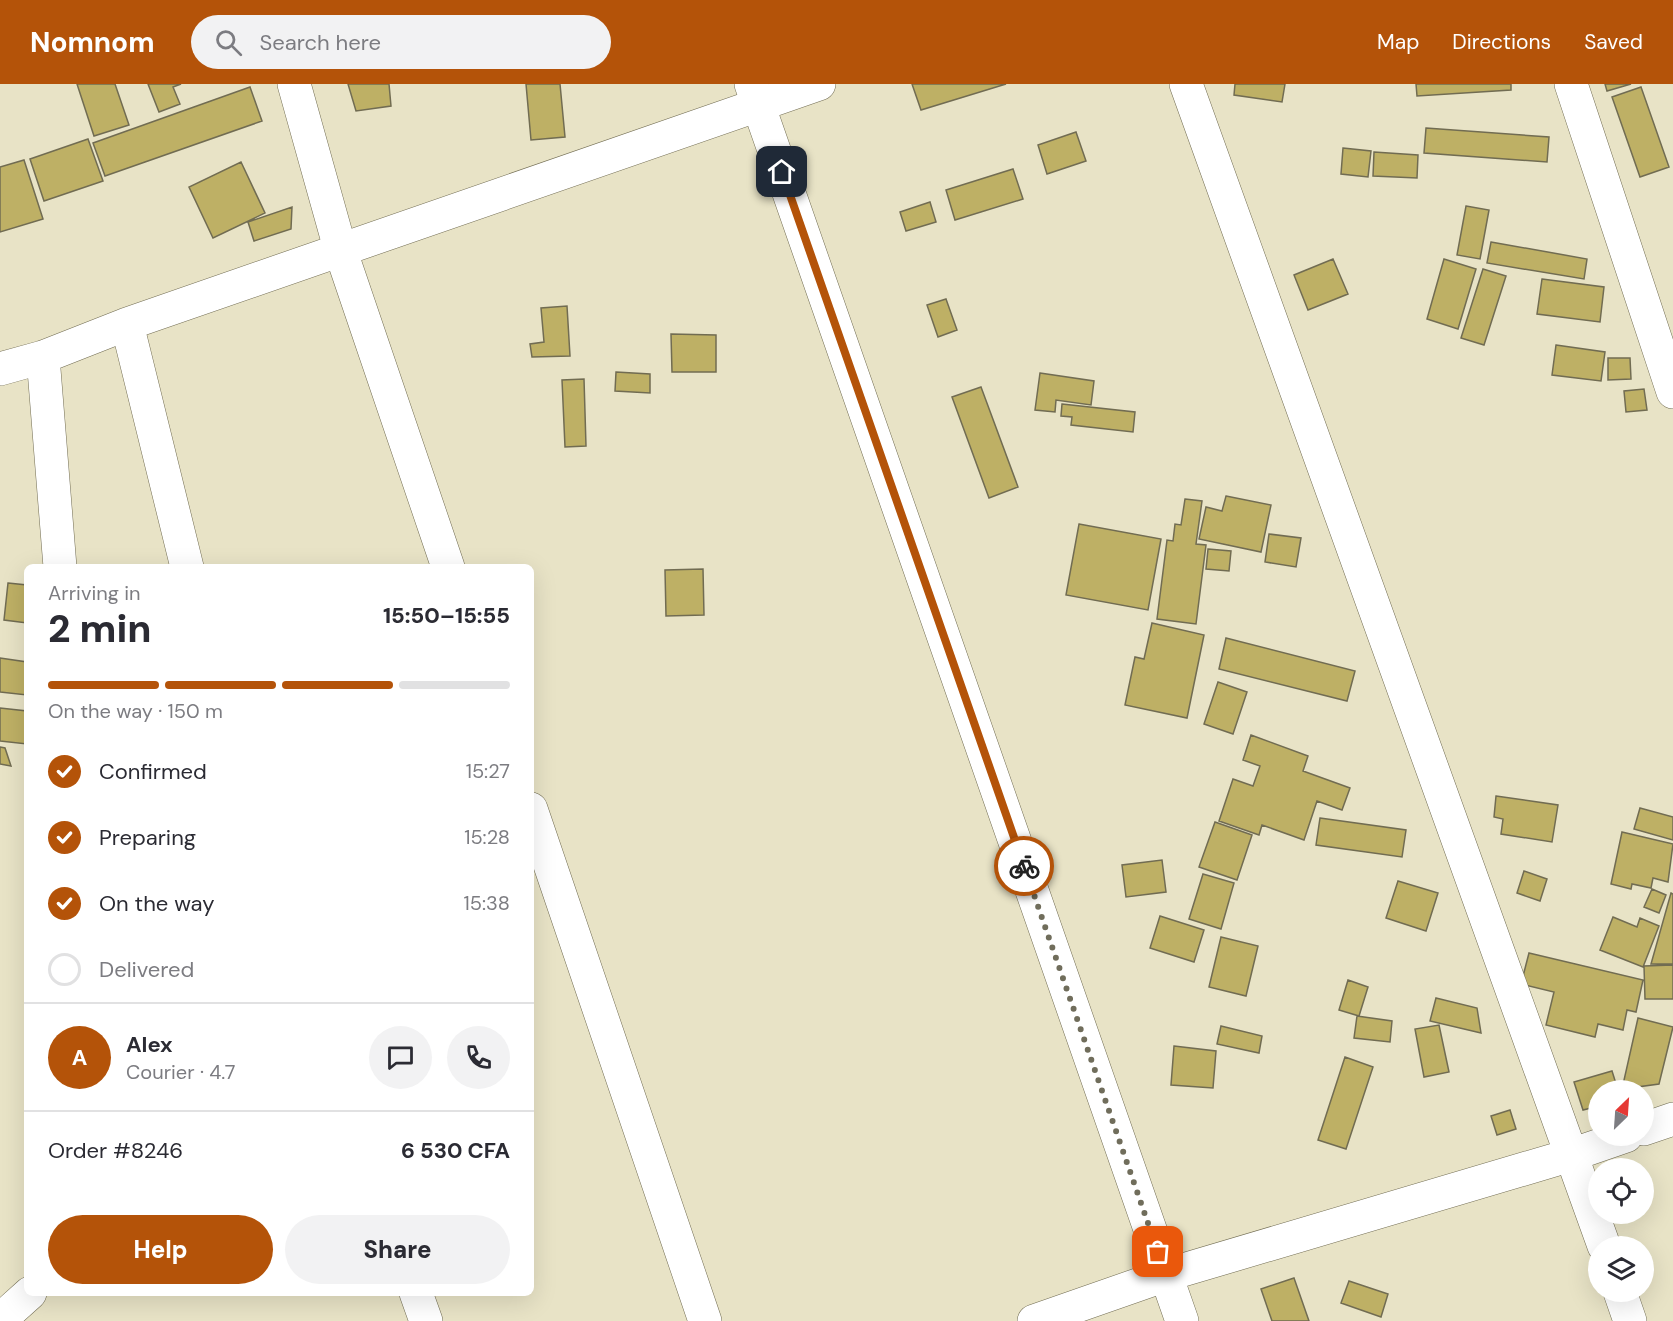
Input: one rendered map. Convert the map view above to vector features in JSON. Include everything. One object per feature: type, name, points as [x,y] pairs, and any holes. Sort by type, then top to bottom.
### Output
[{"type":"street","points":[[294,84],[341,252],[447,564]]},
{"type":"street","points":[[0,369],[43,357],[127,324],[341,252],[755,94],[819,84]]},
{"type":"street","points":[[1186,84],[1600,1236]]},
{"type":"street","points":[[1571,84],[1673,392]]},
{"type":"street","points":[[755,94],[1182,1321]]},
{"type":"street","points":[[127,324],[186,564]]},
{"type":"street","points":[[43,357],[60,564]]},
{"type":"street","points":[[534,818],[705,1321]]},
{"type":"street","points":[[1654,1126],[1673,1119]]},
{"type":"street","points":[[1034,1321],[1166,1275],[1597,1146]]},
{"type":"street","points":[[0,1320],[27,1296]]},
{"type":"street","points":[[418,1296],[426,1321]]},
{"type":"street","points":[[1623,1302],[1630,1321]]},
{"type":"building","points":[[77,84],[115,84],[129,125],[94,136]]},
{"type":"building","points":[[148,84],[181,84],[173,87],[180,104],[159,112]]},
{"type":"building","points":[[348,84],[389,84],[391,106],[356,111]]},
{"type":"building","points":[[526,84],[560,84],[565,137],[531,140]]},
{"type":"building","points":[[912,84],[1006,84],[921,110]]},
{"type":"building","points":[[1235,84],[1285,84],[1282,102],[1234,95]]},
{"type":"building","points":[[1416,84],[1511,84],[1511,90],[1417,96]]},
{"type":"building","points":[[1605,84],[1631,84],[1607,91]]},
{"type":"building","points":[[250,87],[262,121],[105,176],[93,143]]},
{"type":"building","points":[[1641,87],[1669,167],[1640,177],[1612,97]]},
{"type":"building","points":[[1426,128],[1549,137],[1547,162],[1424,153]]},
{"type":"building","points":[[1076,132],[1086,161],[1047,174],[1038,145]]},
{"type":"building","points":[[88,139],[103,181],[44,201],[30,159]]},
{"type":"building","points":[[1343,148],[1371,151],[1368,177],[1341,174]]},
{"type":"building","points":[[1374,152],[1418,155],[1417,178],[1373,176]]},
{"type":"building","points":[[24,160],[43,219],[0,232],[0,167]]},
{"type":"building","points":[[241,162],[265,213],[213,238],[189,187]]},
{"type":"building","points":[[1013,169],[1023,199],[955,220],[946,190]]},
{"type":"building","points":[[930,202],[936,222],[906,231],[900,212]]},
{"type":"building","points":[[1466,206],[1489,210],[1480,259],[1457,255]]},
{"type":"building","points":[[292,207],[291,229],[254,241],[248,222]]},
{"type":"building","points":[[1491,242],[1587,259],[1584,279],[1487,263]]},
{"type":"building","points":[[1333,259],[1348,294],[1308,310],[1294,275]]},
{"type":"building","points":[[1444,259],[1476,269],[1458,329],[1427,319]]},
{"type":"building","points":[[1483,269],[1506,276],[1484,345],[1461,338]]},
{"type":"building","points":[[1542,279],[1604,287],[1600,322],[1537,314]]},
{"type":"building","points":[[946,299],[957,330],[938,337],[927,305]]},
{"type":"building","points":[[567,306],[570,356],[532,357],[530,344],[544,342],[541,308]]},
{"type":"building","points":[[671,334],[716,335],[716,372],[672,372]]},
{"type":"building","points":[[1556,345],[1605,352],[1601,381],[1552,375]]},
{"type":"building","points":[[1608,358],[1630,358],[1631,379],[1608,380]]},
{"type":"building","points":[[616,372],[650,374],[650,393],[615,391]]},
{"type":"building","points":[[1040,373],[1094,381],[1091,405],[1056,400],[1055,412],[1035,410]]},
{"type":"building","points":[[584,379],[586,446],[565,447],[562,380]]},
{"type":"building","points":[[981,387],[1018,487],[989,498],[952,397]]},
{"type":"building","points":[[1644,389],[1647,410],[1626,412],[1624,391]]},
{"type":"building","points":[[1062,404],[1135,412],[1133,432],[1071,425],[1072,417],[1061,416]]},
{"type":"building","points":[[1226,496],[1271,505],[1261,552],[1199,539],[1206,507],[1222,511]]},
{"type":"building","points":[[1185,499],[1202,501],[1196,544],[1206,545],[1196,624],[1157,619],[1167,540],[1173,541],[1175,524],[1181,525]]},
{"type":"building","points":[[1079,524],[1161,539],[1148,610],[1066,595]]},
{"type":"building","points":[[1269,534],[1301,538],[1296,567],[1265,562]]},
{"type":"building","points":[[1208,549],[1231,551],[1229,571],[1206,569]]},
{"type":"building","points":[[703,569],[704,615],[666,616],[665,570]]},
{"type":"building","points":[[8,583],[24,585],[24,623],[4,620]]},
{"type":"building","points":[[1152,623],[1204,635],[1187,718],[1125,705],[1135,657],[1144,659]]},
{"type":"building","points":[[1226,638],[1355,671],[1347,701],[1219,669]]},
{"type":"building","points":[[0,658],[24,662],[24,695],[0,692]]},
{"type":"building","points":[[1218,682],[1247,692],[1233,734],[1204,724]]},
{"type":"building","points":[[0,708],[24,711],[24,744],[0,741]]},
{"type":"building","points":[[1251,735],[1308,756],[1303,771],[1350,788],[1342,810],[1317,801],[1304,840],[1262,825],[1259,835],[1219,821],[1233,779],[1253,786],[1260,766],[1243,760]]},
{"type":"building","points":[[0,747],[5,748],[11,766],[0,764]]},
{"type":"building","points":[[1496,796],[1558,805],[1552,842],[1501,834],[1503,819],[1494,817]]},
{"type":"building","points":[[1640,808],[1673,817],[1673,840],[1634,829]]},
{"type":"building","points":[[1320,818],[1406,830],[1402,857],[1316,845]]},
{"type":"building","points":[[1215,822],[1252,835],[1237,880],[1199,867]]},
{"type":"building","points":[[1622,832],[1673,844],[1668,882],[1653,878],[1651,888],[1632,884],[1631,889],[1611,884]]},
{"type":"building","points":[[1162,860],[1166,892],[1126,897],[1122,865]]},
{"type":"building","points":[[1524,871],[1547,879],[1540,901],[1517,893]]},
{"type":"building","points":[[1203,874],[1234,883],[1221,929],[1189,919]]},
{"type":"building","points":[[1398,881],[1438,893],[1426,931],[1386,918]]},
{"type":"building","points":[[1652,889],[1666,895],[1659,913],[1644,907]]},
{"type":"building","points":[[1671,893],[1673,894],[1673,964],[1651,964]]},
{"type":"building","points":[[1160,916],[1204,930],[1194,962],[1150,948]]},
{"type":"building","points":[[1613,917],[1637,927],[1640,918],[1659,926],[1643,967],[1600,950]]},
{"type":"building","points":[[1221,937],[1258,946],[1246,996],[1209,987]]},
{"type":"building","points":[[1529,953],[1643,980],[1636,1012],[1627,1010],[1623,1030],[1598,1024],[1595,1037],[1546,1025],[1554,992],[1521,984]]},
{"type":"building","points":[[1673,965],[1673,999],[1645,999],[1644,966]]},
{"type":"building","points":[[1348,980],[1368,987],[1359,1016],[1339,1010]]},
{"type":"building","points":[[1436,998],[1477,1008],[1481,1033],[1430,1021]]},
{"type":"building","points":[[1357,1016],[1392,1021],[1390,1042],[1354,1038]]},
{"type":"building","points":[[1638,1018],[1673,1027],[1659,1084],[1654,1085],[1654,1080],[1624,1080]]},
{"type":"building","points":[[1439,1025],[1449,1072],[1424,1077],[1415,1029]]},
{"type":"building","points":[[1221,1026],[1262,1036],[1259,1053],[1217,1044]]},
{"type":"building","points":[[1174,1046],[1216,1051],[1213,1088],[1171,1085]]},
{"type":"building","points":[[1345,1057],[1373,1067],[1346,1149],[1318,1140]]},
{"type":"building","points":[[1612,1071],[1615,1080],[1588,1080],[1588,1109],[1583,1110],[1574,1082]]},
{"type":"building","points":[[1510,1110],[1516,1129],[1497,1135],[1491,1116]]},
{"type":"building","points":[[1294,1278],[1309,1321],[1272,1321],[1261,1289]]},
{"type":"building","points":[[1349,1281],[1388,1294],[1381,1317],[1341,1303]]},
{"type":"way so far","points":[[1024,866],[1158,1252]]},
{"type":"route","points":[[782,172],[1024,866]]}]
